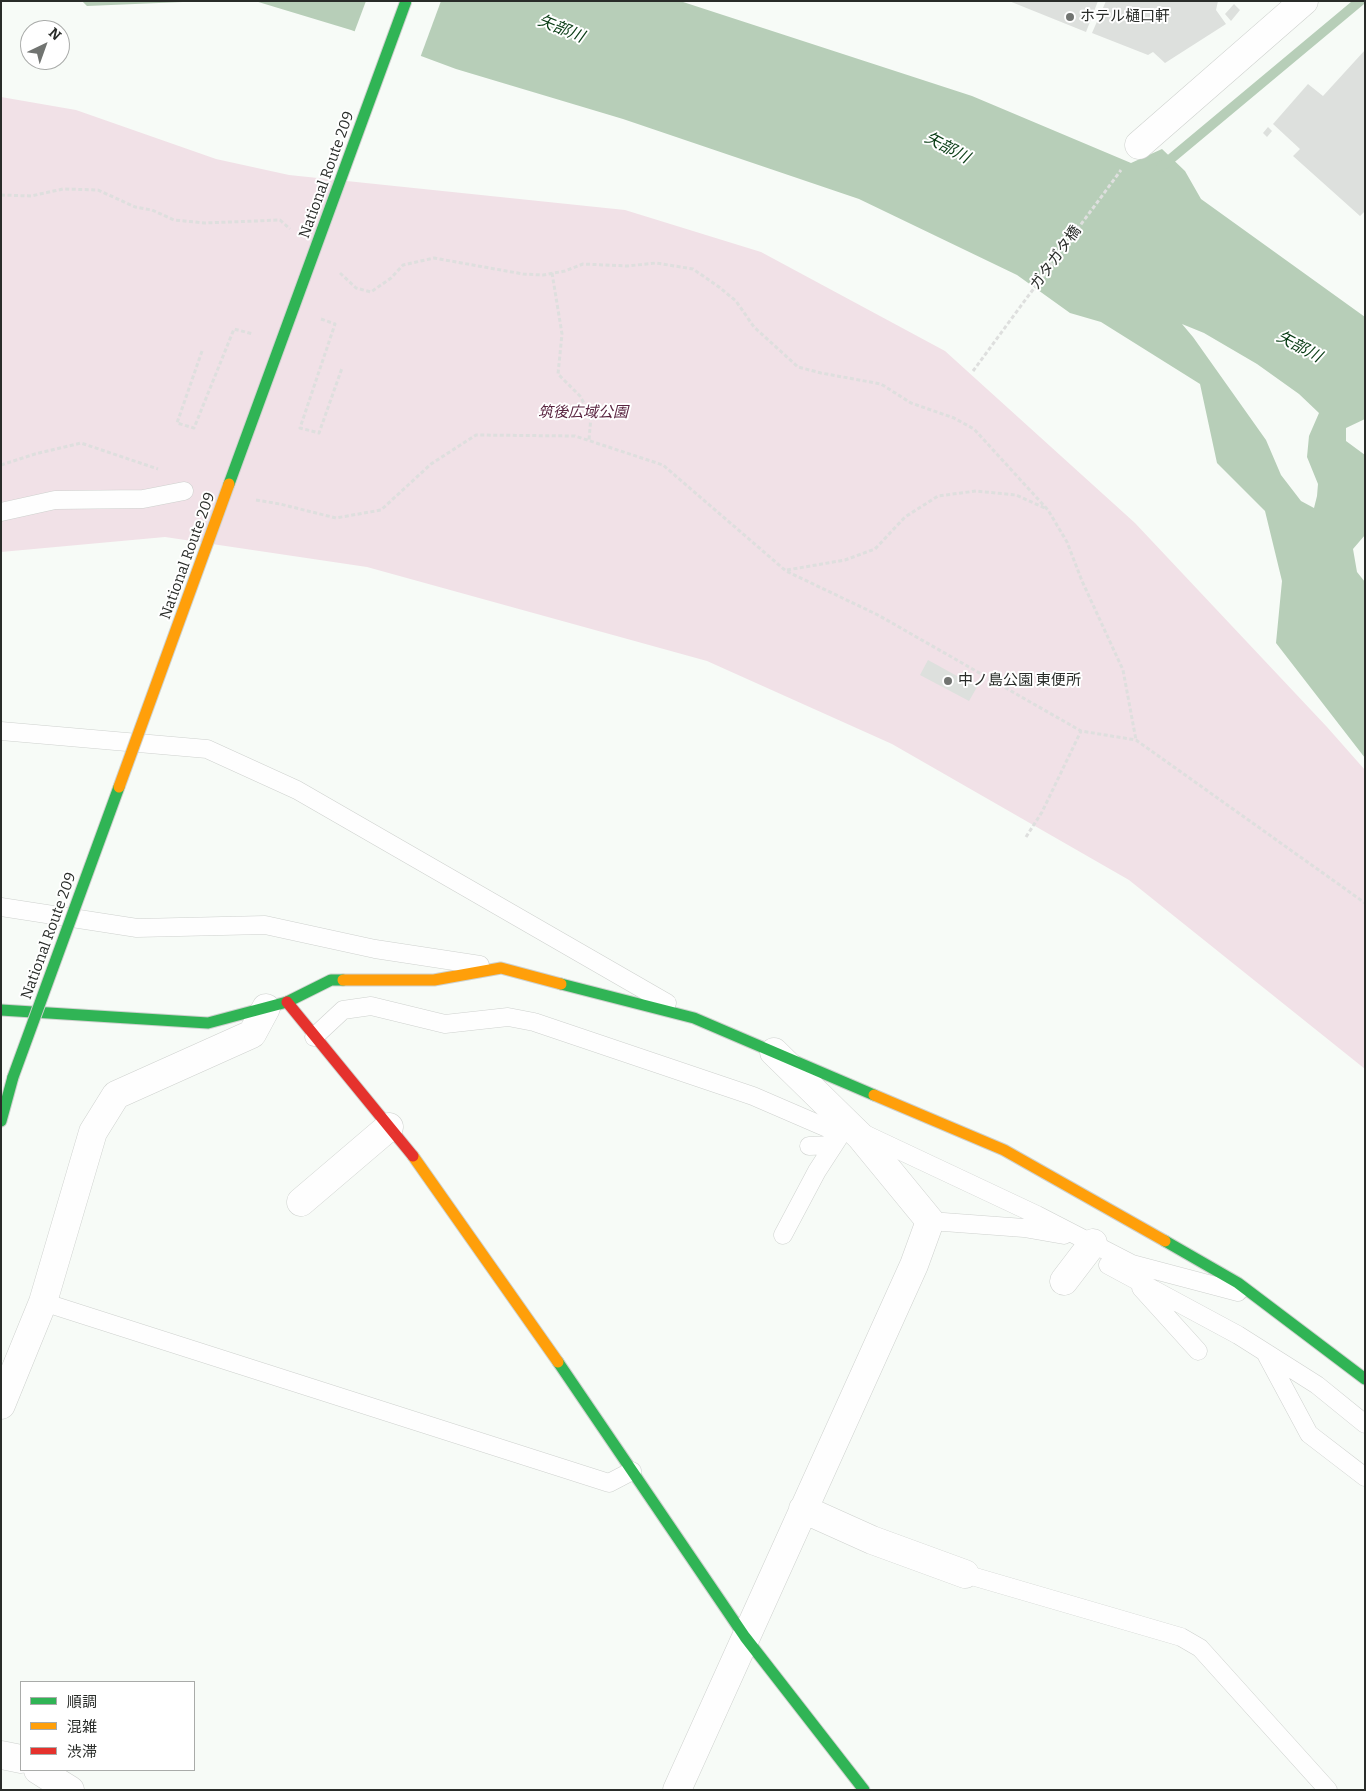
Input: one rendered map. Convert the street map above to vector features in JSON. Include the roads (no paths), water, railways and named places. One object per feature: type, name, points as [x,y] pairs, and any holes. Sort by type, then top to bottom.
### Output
[{"type":"main road","name":"National Route 209","points":[[1,1121],[13,1077],[406,1]]},
{"type":"main road","points":[[1,1010],[208,1022],[276,1005],[331,980],[434,980],[501,968],[694,1018],[1004,1150],[1238,1283],[1365,1379]]},
{"type":"main road","points":[[276,1005],[314,1037],[422,1167],[745,1636],[864,1790]]},
{"type":"street","points":[[1139,145],[1304,1]]},
{"type":"street","points":[[1,1405],[43,1302],[93,1132],[116,1094],[252,1034],[276,1005]]},
{"type":"street","points":[[677,1790],[914,1265],[930,1221],[842,1136],[773,1051]]},
{"type":"street","points":[[301,1202],[389,1127]]},
{"type":"street","points":[[1064,1281],[1087,1245]]},
{"type":"street","points":[[803,1509],[872,1540],[965,1574]]},
{"type":"street","points":[[1,1755],[20,1759]]},
{"type":"street","points":[[40,1771],[70,1790]]},
{"type":"lane","points":[[1,512],[55,500],[143,499],[184,491]]},
{"type":"lane","points":[[1,730],[206,749],[297,790],[694,1018]]},
{"type":"lane","points":[[1,907],[137,928],[265,925],[375,948],[501,968]]},
{"type":"lane","points":[[314,1037],[343,1010],[371,1006],[445,1024],[508,1017],[534,1022],[753,1096],[842,1136],[1037,1215],[1087,1245],[1129,1276],[1238,1335],[1317,1385],[1365,1424]]},
{"type":"lane","points":[[809,1146],[842,1136]]},
{"type":"lane","points":[[783,1235],[817,1171],[842,1136]]},
{"type":"lane","points":[[930,1221],[1024,1228],[1087,1245],[1132,1264],[1256,1297]]},
{"type":"lane","points":[[1129,1276],[1198,1351]]},
{"type":"lane","points":[[43,1302],[609,1483],[632,1471]]},
{"type":"lane","points":[[1265,1352],[1310,1434],[1365,1477]]},
{"type":"lane","points":[[965,1574],[1181,1637],[1200,1648],[1328,1790]]},
{"type":"water","points":[[82,1],[207,1],[87,6]]},
{"type":"water","name":"矢部川","points":[[255,1],[680,1],[972,96],[1131,163],[1162,149],[1185,171],[1201,199],[1365,317],[1365,419],[1346,428],[1346,441],[1365,455],[1365,535],[1353,549],[1357,572],[1365,582],[1365,758],[1276,643],[1282,581],[1265,511],[1217,463],[1200,384],[1101,322],[1070,313],[1017,275],[859,199],[623,119],[456,69],[351,30]],"holes":[[[1182,324],[1204,333],[1257,364],[1299,394],[1319,413],[1309,436],[1307,457],[1318,484],[1314,508],[1301,501],[1281,475],[1266,440]]]},
{"type":"waterway","points":[[1161,167],[1360,1]]},
{"type":"place","name":"ホテル樋口軒","points":[[1070,17]]},
{"type":"place","name":"中ノ島公園 東便所","points":[[948,681]]},
{"type":"park label","name":"筑後広域公園","points":[[583,413]]}]
